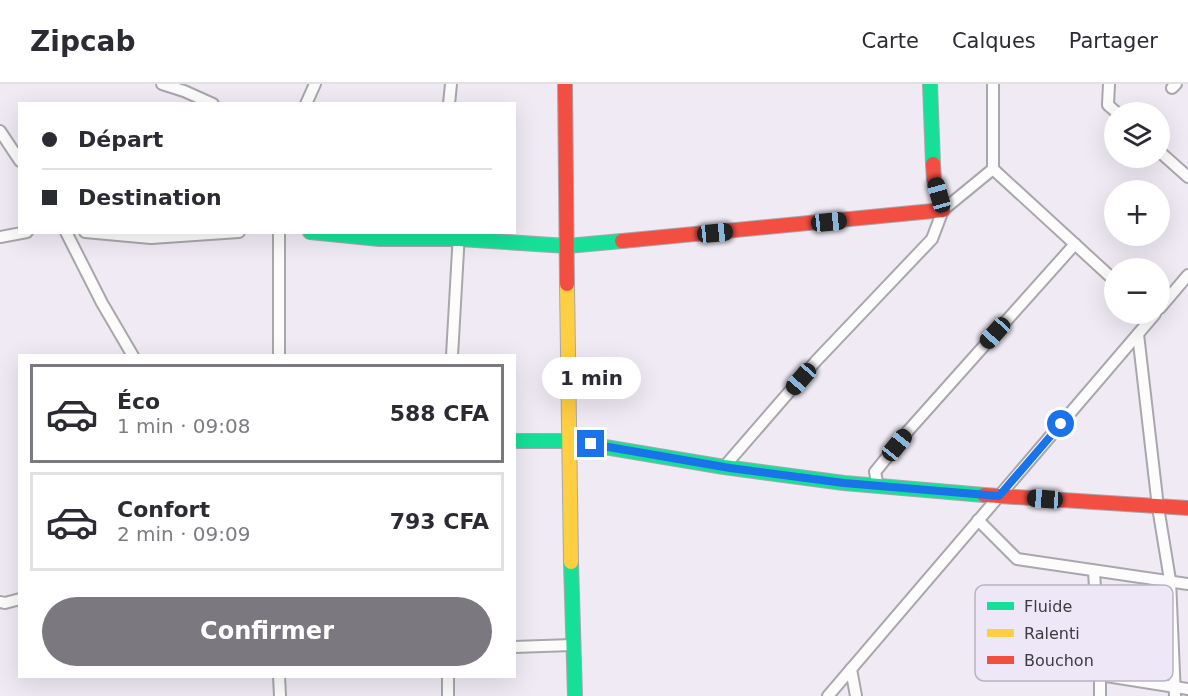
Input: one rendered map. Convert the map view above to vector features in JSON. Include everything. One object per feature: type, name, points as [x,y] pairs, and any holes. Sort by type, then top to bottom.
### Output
[{"type":"street","points":[[162,84],[184,87],[210,102]]},
{"type":"street","points":[[307,102],[315,84]]},
{"type":"street","points":[[449,102],[451,84]]},
{"type":"street","points":[[565,84],[572,645],[575,696]]},
{"type":"street","points":[[930,84],[934,180],[943,210]]},
{"type":"street","points":[[993,84],[993,169],[1104,271]]},
{"type":"street","points":[[1108,102],[1109,84]]},
{"type":"street","points":[[0,131],[18,158]]},
{"type":"street","points":[[1170,161],[1188,177]]},
{"type":"street","points":[[724,467],[816,361],[932,239],[943,210],[993,169]]},
{"type":"street","points":[[333,234],[380,238],[460,236],[567,246],[943,210]]},
{"type":"street","points":[[0,237],[18,234]]},
{"type":"street","points":[[67,234],[102,303],[132,354]]},
{"type":"street","points":[[107,234],[151,238],[210,234]]},
{"type":"street","points":[[279,234],[279,354]]},
{"type":"street","points":[[452,354],[460,236]]},
{"type":"street","points":[[878,486],[875,472],[901,440],[1075,244]]},
{"type":"street","points":[[1170,296],[1188,275]]},
{"type":"street","points":[[828,696],[1146,324]]},
{"type":"street","points":[[1138,334],[1158,507],[1170,585]]},
{"type":"street","points":[[516,441],[569,441],[724,467],[878,486],[1188,508]]},
{"type":"street","points":[[978,520],[1017,559],[1188,584]]},
{"type":"street","points":[[1094,571],[1095,585]]},
{"type":"street","points":[[0,602],[18,600]]},
{"type":"street","points":[[516,647],[572,645]]},
{"type":"street","points":[[1173,647],[1175,692]]},
{"type":"street","points":[[851,669],[856,696]]},
{"type":"street","points":[[279,678],[280,696]]},
{"type":"street","points":[[448,678],[448,696]]},
{"type":"street","points":[[1126,681],[1175,692],[1188,689]]},
{"type":"traffic: fast","points":[[930,84],[933,164]]},
{"type":"traffic: fast","points":[[330,234],[380,239],[460,239],[567,246],[622,241]]},
{"type":"traffic: fast","points":[[516,441],[569,441],[724,467],[844,483],[984,495]]},
{"type":"traffic: fast","points":[[571,562],[575,696]]},
{"type":"traffic: slow","points":[[567,284],[571,562]]},
{"type":"traffic: jam","points":[[565,84],[567,284]]},
{"type":"traffic: jam","points":[[622,241],[943,210],[934,180],[933,164]]},
{"type":"traffic: jam","points":[[984,495],[1188,508]]},
{"type":"route","points":[[591,444],[730,468],[844,483],[999,496],[1061,424]]}]
